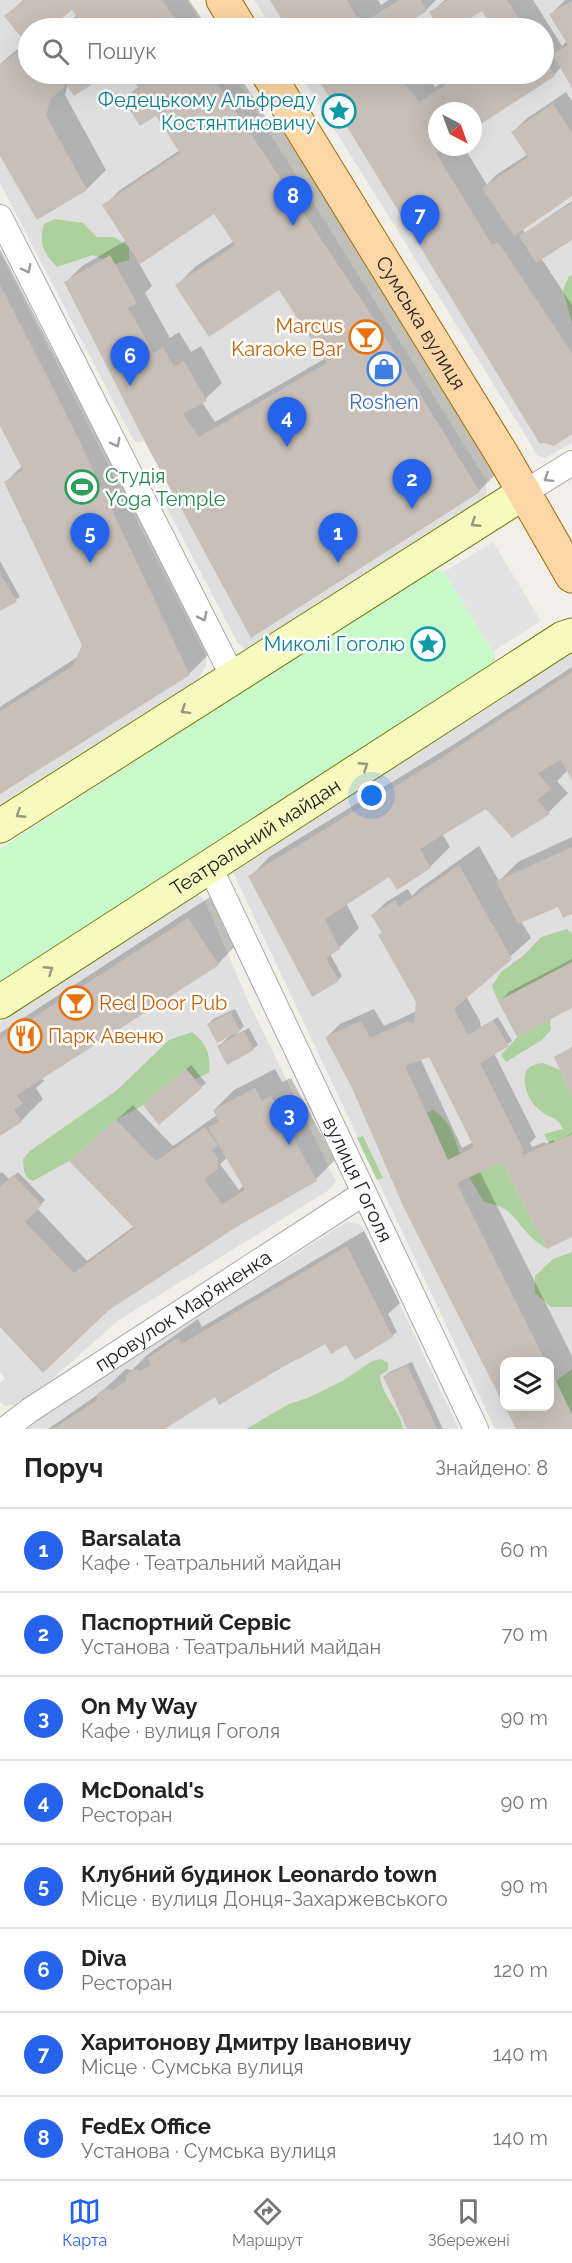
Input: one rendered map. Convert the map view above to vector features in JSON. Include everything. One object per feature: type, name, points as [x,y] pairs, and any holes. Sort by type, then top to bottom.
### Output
[{"type":"main road","points":[[223,0],[234,18]]},
{"type":"main road","name":"Сумська вулиця","points":[[274,84],[525,492],[572,576]]},
{"type":"street","points":[[0,217],[234,679]]},
{"type":"street","points":[[0,826],[572,463]]},
{"type":"street","name":"Театральний майдан","points":[[0,1002],[209,865],[563,638],[572,635]]},
{"type":"street","name":"вулиця Гоголя","points":[[209,865],[476,1429]]},
{"type":"street","name":"провулок Мар’яненка","points":[[4,1429],[49,1397],[364,1193]]},
{"type":"shaded area","points":[[0,0],[187,0],[199,18],[18,18],[18,84],[239,84],[486,480],[487,494],[480,501],[245,649],[237,642],[165,504],[171,491],[144,441],[139,443],[134,441],[0,183]]},
{"type":"shaded area","points":[[254,0],[572,0],[572,443],[545,458],[538,456],[306,84],[554,84],[554,18],[266,18]]},
{"type":"shaded area","points":[[0,253],[206,656],[206,666],[198,680],[0,804]]},
{"type":"shaded area","points":[[493,542],[541,621],[493,651],[444,572]]},
{"type":"shaded area","points":[[572,647],[572,1429],[495,1429],[233,872],[235,867]]},
{"type":"shaded area","points":[[194,894],[205,901],[248,1001],[336,1182],[329,1190],[119,1320],[43,1387],[19,1404],[5,1406],[0,1402],[0,1383],[5,1379],[0,1372],[0,1022],[184,897]]},
{"type":"shaded area","points":[[352,1222],[360,1225],[366,1233],[459,1429],[27,1429],[38,1418],[345,1223]]},
{"type":"green space","points":[[55,219],[83,223],[97,237],[114,237],[129,247],[129,260],[115,264],[93,255],[57,267],[46,253],[42,243],[44,224]]},
{"type":"green space","points":[[572,275],[572,323],[563,290],[569,276]]},
{"type":"green space","points":[[434,570],[444,572],[495,654],[492,667],[0,982],[0,849],[427,572]]},
{"type":"green space","points":[[567,929],[572,934],[572,962],[498,1001],[492,986],[501,972],[524,955],[541,937]]},
{"type":"green space","points":[[550,1019],[551,1030],[542,1040],[506,1062],[501,1055],[517,1037]]},
{"type":"green space","points":[[192,1032],[207,1050],[209,1073],[195,1079],[186,1069],[143,1105],[116,1120],[69,1161],[33,1181],[27,1178],[23,1159],[30,1151],[116,1091],[169,1040]]},
{"type":"green space","points":[[543,1063],[560,1070],[572,1096],[572,1134],[550,1145],[544,1134],[563,1129],[557,1120],[534,1105],[525,1085],[525,1075],[529,1068]]},
{"type":"green space","points":[[433,1110],[444,1119],[460,1154],[448,1160],[427,1113]]},
{"type":"green space","points":[[363,1136],[383,1178],[377,1180],[357,1138]]},
{"type":"green space","points":[[502,1162],[547,1249],[532,1238],[507,1211],[484,1202],[469,1177]]},
{"type":"green space","points":[[572,1252],[572,1307],[551,1307],[535,1293],[535,1276],[553,1259]]},
{"type":"green space","points":[[381,1359],[388,1363],[388,1370],[380,1375],[381,1383],[403,1429],[246,1429],[289,1404],[310,1397],[344,1380],[372,1361]]},
{"type":"green space","points":[[572,1369],[572,1411],[571,1412],[556,1381]]},
{"type":"building","points":[[24,0],[162,0],[174,18],[78,18],[72,10],[62,18],[18,18],[18,34],[4,16]]},
{"type":"building","points":[[270,0],[347,0],[358,18],[281,18]]},
{"type":"building","points":[[399,0],[421,0],[427,11],[415,18],[370,18]]},
{"type":"building","points":[[448,0],[507,0],[519,18],[487,18],[482,11],[470,18],[433,18],[429,12]]},
{"type":"building","points":[[572,1],[572,88],[554,57],[554,53],[568,45],[554,22],[554,18],[549,14]]},
{"type":"building","points":[[18,52],[18,84],[64,84],[65,86],[51,99],[46,115],[87,190],[37,220],[0,156],[0,64]]},
{"type":"building","points":[[66,84],[93,84],[74,96]]},
{"type":"building","points":[[136,84],[218,84],[369,311],[480,492],[251,638],[142,436],[64,282],[110,255],[137,303],[128,308],[154,353],[163,347],[174,367],[184,361],[207,401],[183,414],[199,437],[327,363],[279,290],[209,337],[175,285],[235,245],[214,214],[140,264],[102,205],[180,153],[156,116],[140,126],[123,100],[139,89]]},
{"type":"building","points":[[321,84],[406,84],[419,102],[447,84],[543,84],[482,123],[482,102],[428,102],[428,156],[438,156],[492,245],[498,242],[572,353],[572,434],[554,446],[540,444]]},
{"type":"building","points":[[553,104],[572,133],[572,196],[514,236],[482,188],[528,157],[511,132]]},
{"type":"building","points":[[572,203],[572,240],[536,263],[519,236]]},
{"type":"building","points":[[0,284],[77,436],[190,675],[0,794],[0,711],[73,666],[82,645],[4,482],[23,470],[0,426]]},
{"type":"building","points":[[0,573],[17,602],[0,611]]},
{"type":"building","points":[[572,672],[572,781],[561,760],[538,773],[551,789],[537,800],[550,814],[512,838],[486,809],[420,849],[431,868],[397,890],[389,877],[325,919],[340,949],[326,958],[339,981],[312,997],[248,876],[435,762]]},
{"type":"building","points":[[572,847],[572,914],[563,918],[558,907],[518,924],[496,881]]},
{"type":"building","points":[[459,865],[512,959],[454,1009],[468,1035],[493,1020],[509,1046],[480,1063],[524,1151],[523,1155],[572,1134],[572,1237],[547,1249],[502,1162],[457,1183],[544,1357],[500,1357],[500,1397],[404,1208],[352,1088],[325,1037],[361,1021],[370,1038],[408,1021],[414,1024],[416,1002],[378,935],[382,932],[371,915],[395,900],[399,907]],"holes":[[[429,1057],[474,1147],[448,1160],[405,1066]]]},
{"type":"building","points":[[188,918],[219,965],[17,1095],[23,1104],[14,1109],[22,1122],[0,1136],[0,1039]]},
{"type":"building","points":[[572,962],[572,1008],[517,1037],[498,1001]]},
{"type":"building","points":[[231,1012],[240,1031],[217,1043],[207,1024]]},
{"type":"building","points":[[244,1031],[254,1050],[227,1065],[217,1046]]},
{"type":"building","points":[[572,1048],[572,1096],[554,1057]]},
{"type":"building","points":[[186,1069],[202,1088],[159,1125],[143,1105]]},
{"type":"building","points":[[255,1088],[262,1101],[271,1096],[317,1181],[238,1226],[109,1310],[43,1373],[0,1327],[0,1187],[13,1175],[42,1205],[25,1222],[74,1273],[134,1228],[69,1161],[116,1120],[156,1161],[205,1127],[218,1145],[212,1150],[218,1159],[218,1169],[204,1179],[222,1204],[245,1190],[208,1127],[219,1122],[213,1110]]},
{"type":"building","points":[[347,1246],[393,1337],[355,1360],[346,1345],[331,1354],[325,1344],[297,1360],[297,1358],[219,1405],[215,1397],[165,1429],[53,1429],[97,1400],[97,1394],[105,1388],[112,1390],[126,1381],[126,1375],[134,1369],[140,1371],[151,1365],[147,1358],[178,1338],[182,1344]]},
{"type":"building","points":[[407,1365],[437,1429],[407,1429],[383,1376]]},
{"type":"building","points":[[554,1377],[572,1415],[572,1429],[516,1429],[507,1411],[554,1411]]},
{"type":"place","name":"Федецькому Альфреду Костянтиновичу","points":[[339,111]]},
{"type":"place","name":"FedEx Office","points":[[293,226]]},
{"type":"place","name":"Харитонову Дмитру Івановичу","points":[[420,245]]},
{"type":"place","name":"Marcus Karaoke Bar","points":[[366,337]]},
{"type":"place","name":"Roshen","points":[[384,369]]},
{"type":"place","name":"Diva","points":[[130,386]]},
{"type":"place","name":"McDonald's","points":[[287,447]]},
{"type":"place","name":"Студiя Yoga Temple","points":[[82,487]]},
{"type":"place","name":"Паспортний Сервіс","points":[[412,509]]},
{"type":"place","name":"Клубний будинок Leonardo town","points":[[90,563]]},
{"type":"place","name":"Barsalata","points":[[338,563]]},
{"type":"place","name":"Миколі Гоголю","points":[[428,644]]},
{"type":"place","name":"Red Door Pub","points":[[76,1003]]},
{"type":"place","name":"Парк Авеню","points":[[25,1036]]},
{"type":"place","name":"On My Way","points":[[289,1145]]}]
